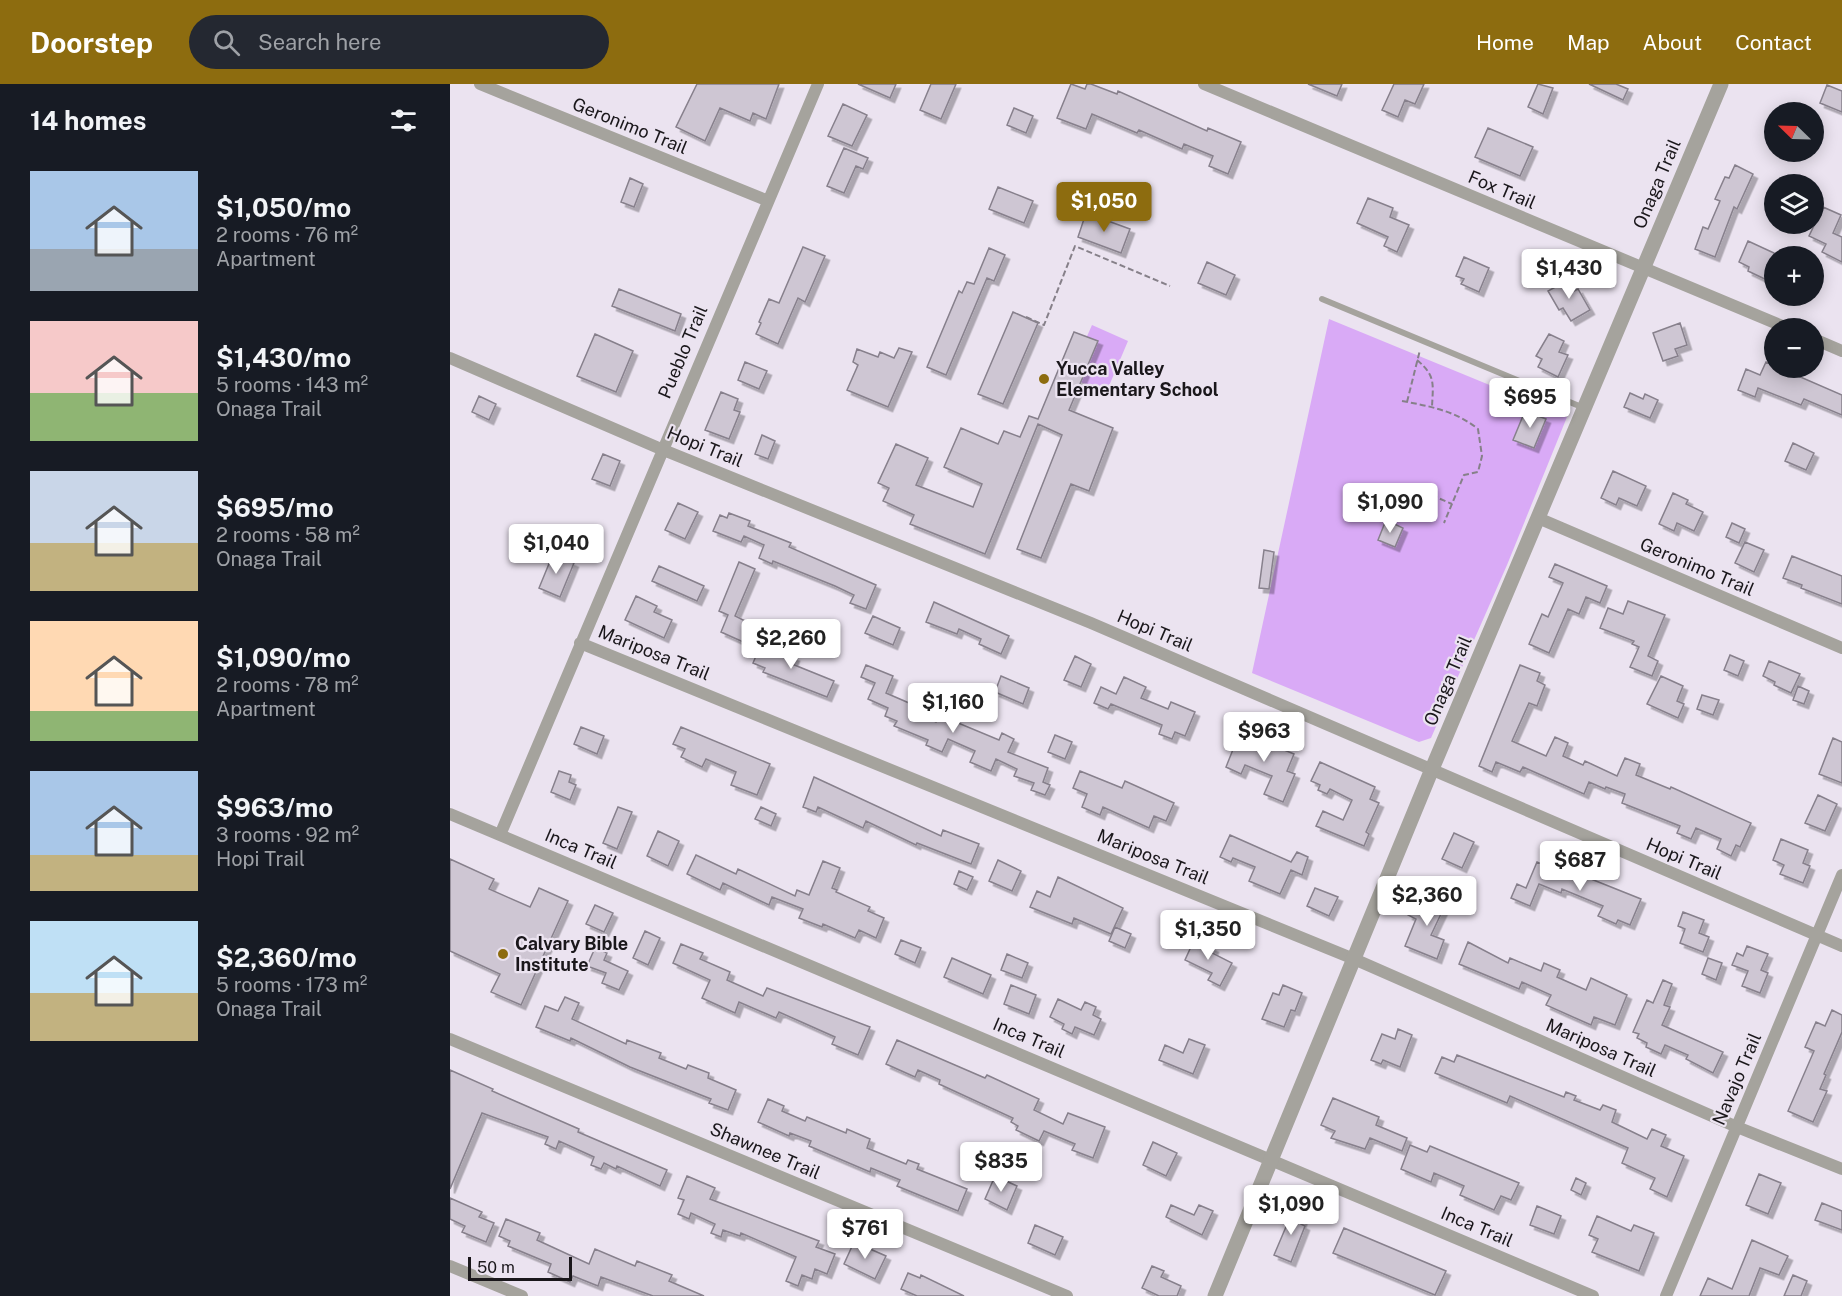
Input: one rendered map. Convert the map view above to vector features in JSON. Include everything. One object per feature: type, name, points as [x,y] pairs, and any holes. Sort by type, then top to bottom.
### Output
[{"type":"street","name":"Geronimo Trail","points":[[480,84],[766,200]]},
{"type":"street","name":"Pueblo Trail","points":[[500,835],[766,200],[818,84]]},
{"type":"street","name":"Fox Trail","points":[[1204,84],[1764,319]]},
{"type":"street","name":"Onaga Trail","points":[[1215,1296],[1432,769],[1721,84]]},
{"type":"street","points":[[1824,343],[1842,351]]},
{"type":"street","name":"Hopi Trail","points":[[450,358],[662,450],[1091,623],[1842,946]]},
{"type":"street","name":"Geronimo Trail","points":[[1538,518],[1842,648]]},
{"type":"street","name":"Mariposa Trail","points":[[580,643],[1354,959],[1737,1127],[1842,1170]]},
{"type":"street","name":"Inca Trail","points":[[450,814],[1593,1296]]},
{"type":"street","name":"Navajo Trail","points":[[1666,1296],[1842,875]]},
{"type":"street","name":"Shawnee Trail","points":[[450,1039],[1067,1296]]},
{"type":"street","points":[[450,1266],[522,1296]]},
{"type":"lane","points":[[1322,299],[1584,408]]},
{"type":"path","points":[[1026,317],[1044,325],[1075,246],[1170,286]]},
{"type":"path","points":[[1407,402],[1423,340]]},
{"type":"path","points":[[1417,360],[1430,371],[1433,383],[1432,407]]},
{"type":"path","points":[[1402,401],[1432,407],[1466,419],[1478,429],[1482,456],[1478,472],[1464,475],[1444,523]]},
{"type":"path","points":[[1383,511],[1402,515],[1416,512],[1436,497],[1452,504]]},
{"type":"shaded area","points":[[1329,319],[1567,417],[1507,565],[1431,738],[1419,742],[1252,673]]},
{"type":"shaded area","points":[[1092,325],[1128,341],[1106,393],[1069,377]]},
{"type":"building","points":[[697,84],[779,84],[766,119],[753,113],[750,121],[720,108],[705,141],[676,127]]},
{"type":"building","points":[[858,84],[896,84],[890,98]]},
{"type":"building","points":[[931,84],[956,84],[941,119],[920,110]]},
{"type":"building","points":[[1071,84],[1085,89],[1087,84],[1091,84],[1117,94],[1118,91],[1207,131],[1208,128],[1241,142],[1228,174],[1209,166],[1213,156],[1184,144],[1182,149],[1139,130],[1137,133],[1092,114],[1086,129],[1057,118]]},
{"type":"building","points":[[1308,84],[1342,84],[1337,96]]},
{"type":"building","points":[[1394,84],[1424,84],[1415,104],[1405,100],[1398,117],[1382,110]]},
{"type":"building","points":[[1538,84],[1553,88],[1543,114],[1528,107]]},
{"type":"building","points":[[1589,84],[1616,84],[1628,89],[1623,100]]},
{"type":"building","points":[[1827,85],[1842,91],[1842,112],[1820,102]]},
{"type":"building","points":[[843,104],[867,115],[852,146],[828,136]]},
{"type":"building","points":[[1014,108],[1033,116],[1026,133],[1007,125]]},
{"type":"building","points":[[1488,128],[1533,147],[1520,176],[1475,157]]},
{"type":"building","points":[[844,148],[868,158],[863,169],[856,166],[844,193],[827,186]]},
{"type":"building","points":[[1735,165],[1753,174],[1737,209],[1734,207],[1715,257],[1695,249],[1703,227],[1708,229],[1720,201],[1715,199],[1725,177],[1729,178]]},
{"type":"building","points":[[630,178],[643,184],[634,207],[621,202]]},
{"type":"building","points":[[998,187],[1033,201],[1024,223],[989,209]]},
{"type":"building","points":[[1368,198],[1393,208],[1390,217],[1409,225],[1397,252],[1384,246],[1388,237],[1357,223]]},
{"type":"building","points":[[1824,207],[1841,215],[1833,233],[1842,237],[1842,262],[1824,253],[1826,244],[1809,236],[1810,234],[1824,234]]},
{"type":"building","points":[[1086,213],[1130,229],[1121,253],[1078,237]]},
{"type":"building","points":[[1748,241],[1764,248],[1764,279],[1748,271],[1749,267],[1739,262]]},
{"type":"building","points":[[803,247],[825,256],[805,302],[798,298],[778,344],[756,334],[761,323],[759,322],[769,299],[779,303]]},
{"type":"building","points":[[989,248],[1005,255],[994,281],[987,278],[946,375],[927,367],[959,291],[962,293],[967,282],[974,284]]},
{"type":"building","points":[[1464,257],[1489,268],[1479,292],[1461,284],[1464,279],[1456,276]]},
{"type":"building","points":[[1207,262],[1235,275],[1226,295],[1198,283]]},
{"type":"building","points":[[1568,280],[1574,291],[1578,289],[1590,310],[1571,321],[1563,308],[1559,310],[1548,291]]},
{"type":"building","points":[[619,289],[681,314],[675,331],[612,306]]},
{"type":"building","points":[[1013,312],[1038,323],[1003,404],[978,394]]},
{"type":"building","points":[[1680,323],[1687,345],[1675,349],[1678,356],[1663,361],[1653,333]]},
{"type":"building","points":[[1074,332],[1098,341],[1069,410],[1113,428],[1089,491],[1071,484],[1041,558],[1017,549],[1062,435],[1038,424],[985,554],[910,524],[914,515],[883,501],[889,488],[878,483],[896,444],[928,458],[916,485],[973,507],[982,484],[944,467],[961,428],[998,444],[1004,431],[1020,437],[1029,416],[1038,419]]},
{"type":"building","points":[[595,334],[633,351],[616,392],[577,376]]},
{"type":"building","points":[[1549,334],[1564,341],[1559,352],[1568,355],[1558,377],[1538,367],[1542,359],[1536,356]]},
{"type":"building","points":[[899,348],[912,352],[888,407],[847,390],[858,365],[853,362],[857,349],[878,357],[880,352],[894,358]]},
{"type":"building","points":[[745,362],[767,371],[759,389],[738,380]]},
{"type":"building","points":[[1764,366],[1764,378],[1803,378],[1842,395],[1842,415],[1804,399],[1801,405],[1758,388],[1755,397],[1738,390],[1746,369],[1760,375]]},
{"type":"building","points":[[721,392],[738,399],[734,410],[740,412],[729,439],[705,430]]},
{"type":"building","points":[[1630,393],[1643,399],[1645,394],[1658,400],[1650,418],[1624,407]]},
{"type":"building","points":[[479,396],[496,404],[489,420],[472,412]]},
{"type":"building","points":[[1525,411],[1546,419],[1534,448],[1513,440]]},
{"type":"building","points":[[762,435],[775,441],[768,459],[755,454]]},
{"type":"building","points":[[1793,443],[1814,453],[1806,470],[1785,461]]},
{"type":"building","points":[[603,454],[620,461],[610,486],[592,479]]},
{"type":"building","points":[[1613,471],[1646,486],[1637,506],[1619,498],[1616,505],[1601,498]]},
{"type":"building","points":[[1673,493],[1688,500],[1686,504],[1703,512],[1694,531],[1677,523],[1674,531],[1659,524]]},
{"type":"building","points":[[678,503],[698,512],[685,539],[665,530]]},
{"type":"building","points":[[729,513],[750,521],[748,526],[791,543],[789,547],[876,585],[866,609],[850,603],[854,595],[773,561],[772,564],[759,558],[764,545],[744,536],[741,542],[713,531],[720,515],[727,518]]},
{"type":"building","points":[[1386,520],[1403,528],[1395,547],[1378,540]]},
{"type":"building","points":[[1732,523],[1745,529],[1739,543],[1726,537]]},
{"type":"building","points":[[1745,542],[1764,550],[1754,572],[1735,563]]},
{"type":"building","points":[[1264,550],[1274,552],[1269,589],[1259,588]]},
{"type":"building","points":[[553,554],[574,563],[560,597],[539,588]]},
{"type":"building","points":[[1792,556],[1842,576],[1842,604],[1801,588],[1802,585],[1783,578]]},
{"type":"building","points":[[739,562],[755,569],[735,616],[757,630],[750,645],[721,632],[728,615],[719,611]]},
{"type":"building","points":[[1555,564],[1607,586],[1600,603],[1586,597],[1579,614],[1568,609],[1549,653],[1529,644],[1542,614],[1548,617],[1563,583],[1549,577]]},
{"type":"building","points":[[659,566],[704,586],[697,601],[652,581]]},
{"type":"building","points":[[636,596],[657,606],[654,612],[672,620],[664,638],[625,620]]},
{"type":"building","points":[[1628,601],[1665,615],[1648,656],[1658,661],[1652,676],[1630,667],[1639,647],[1632,644],[1634,641],[1600,628],[1608,608],[1623,614]]},
{"type":"building","points":[[934,602],[1009,636],[1001,654],[979,644],[981,639],[959,629],[957,634],[926,622]]},
{"type":"building","points":[[873,616],[900,628],[893,645],[865,633]]},
{"type":"building","points":[[762,642],[795,657],[792,664],[834,681],[827,697],[763,672],[765,668],[753,663]]},
{"type":"building","points":[[1730,655],[1744,661],[1738,676],[1724,670]]},
{"type":"building","points":[[1075,656],[1091,664],[1081,687],[1064,680]]},
{"type":"building","points":[[1769,661],[1800,674],[1791,693],[1774,685],[1775,682],[1763,676]]},
{"type":"building","points":[[866,665],[893,676],[886,693],[916,706],[914,712],[936,722],[939,715],[999,740],[1002,733],[1014,739],[1008,752],[1048,768],[1043,782],[1050,785],[1045,795],[1031,790],[1034,783],[1014,776],[1017,769],[996,759],[991,771],[970,762],[975,751],[948,739],[942,752],[926,745],[928,740],[894,726],[897,721],[885,716],[888,708],[868,699],[875,683],[861,677]]},
{"type":"building","points":[[1520,665],[1540,673],[1537,681],[1545,685],[1537,706],[1529,703],[1512,741],[1546,756],[1555,737],[1568,743],[1563,756],[1583,765],[1585,761],[1617,776],[1625,758],[1640,764],[1636,775],[1670,789],[1671,787],[1751,823],[1740,847],[1736,845],[1731,856],[1717,849],[1721,839],[1696,828],[1691,839],[1677,833],[1680,826],[1622,803],[1625,794],[1606,787],[1605,789],[1589,782],[1584,794],[1523,767],[1520,772],[1496,762],[1492,772],[1479,766]]},
{"type":"building","points":[[1001,676],[1029,688],[1023,704],[995,692]]},
{"type":"building","points":[[1661,676],[1683,686],[1677,701],[1684,704],[1678,718],[1647,704]]},
{"type":"building","points":[[1124,677],[1146,687],[1141,698],[1168,709],[1171,702],[1195,712],[1185,736],[1175,732],[1172,739],[1159,734],[1162,725],[1111,704],[1108,709],[1094,703],[1101,687],[1116,694]]},
{"type":"building","points":[[1798,686],[1809,691],[1804,704],[1793,700]]},
{"type":"building","points":[[1702,695],[1719,700],[1713,715],[1697,709]]},
{"type":"building","points":[[581,727],[604,736],[597,754],[574,744]]},
{"type":"building","points":[[681,727],[770,764],[757,795],[731,785],[736,772],[706,759],[702,767],[681,757],[685,749],[673,744]]},
{"type":"building","points":[[1240,732],[1294,754],[1287,771],[1295,774],[1283,802],[1264,794],[1272,776],[1245,765],[1241,774],[1226,767]]},
{"type":"building","points":[[1055,735],[1072,742],[1065,759],[1048,752]]},
{"type":"building","points":[[1833,738],[1842,742],[1842,783],[1819,774]]},
{"type":"building","points":[[1320,762],[1375,787],[1370,799],[1379,803],[1366,832],[1369,834],[1364,846],[1316,826],[1323,811],[1343,820],[1352,800],[1330,789],[1327,794],[1318,790],[1320,785],[1311,781]]},
{"type":"building","points":[[559,771],[571,775],[569,782],[576,785],[570,800],[551,792]]},
{"type":"building","points":[[1080,771],[1122,788],[1125,781],[1174,803],[1166,821],[1154,816],[1149,828],[1103,807],[1100,815],[1082,807],[1087,794],[1073,788]]},
{"type":"building","points":[[814,777],[941,836],[943,830],[979,844],[971,864],[917,843],[916,845],[866,821],[863,828],[818,807],[816,812],[803,807]]},
{"type":"building","points":[[1818,795],[1837,804],[1825,831],[1805,823]]},
{"type":"building","points":[[618,807],[632,812],[617,849],[603,843]]},
{"type":"building","points":[[761,807],[776,814],[771,826],[755,819]]},
{"type":"building","points":[[658,831],[679,841],[668,866],[647,856]]},
{"type":"building","points":[[1454,833],[1474,842],[1462,868],[1442,859]]},
{"type":"building","points":[[1230,835],[1291,862],[1297,852],[1308,857],[1302,875],[1291,870],[1280,894],[1249,881],[1255,867],[1233,858],[1231,862],[1220,857]]},
{"type":"building","points":[[1781,839],[1808,850],[1803,863],[1810,866],[1803,883],[1780,874],[1784,865],[1773,860]]},
{"type":"building","points":[[696,855],[736,874],[738,869],[795,896],[797,890],[809,895],[823,861],[840,868],[832,888],[837,890],[836,892],[870,907],[868,911],[884,918],[876,938],[859,930],[855,938],[823,924],[822,927],[799,918],[803,909],[772,897],[769,905],[723,883],[720,890],[687,874]]},
{"type":"building","points":[[450,859],[494,879],[489,889],[530,907],[539,888],[568,901],[521,1005],[491,992],[500,974],[450,951]]},
{"type":"building","points":[[998,860],[1021,871],[1012,891],[989,881]]},
{"type":"building","points":[[1546,861],[1641,899],[1630,925],[1618,920],[1616,924],[1598,916],[1603,906],[1562,889],[1561,893],[1539,884],[1530,906],[1511,898],[1517,884],[1526,888],[1537,862],[1544,865]]},
{"type":"building","points":[[959,871],[973,877],[967,890],[954,884]]},
{"type":"building","points":[[1058,877],[1123,908],[1111,934],[1074,918],[1072,924],[1030,907],[1037,891],[1050,897]]},
{"type":"building","points":[[1315,888],[1338,897],[1329,916],[1307,906]]},
{"type":"building","points":[[1432,891],[1448,899],[1431,935],[1444,940],[1437,959],[1405,946],[1416,919],[1408,915],[1412,906],[1423,911]]},
{"type":"building","points":[[595,905],[613,913],[604,932],[586,924]]},
{"type":"building","points":[[1683,912],[1704,920],[1699,933],[1709,937],[1703,952],[1680,943],[1685,929],[1678,926]]},
{"type":"building","points":[[1115,927],[1131,934],[1125,948],[1109,941]]},
{"type":"building","points":[[645,931],[660,938],[648,965],[633,958]]},
{"type":"building","points":[[1195,938],[1214,948],[1212,953],[1232,963],[1220,986],[1208,980],[1212,973],[1185,960]]},
{"type":"building","points":[[901,940],[921,948],[915,963],[895,954]]},
{"type":"building","points":[[1468,942],[1508,963],[1510,958],[1541,971],[1544,963],[1560,970],[1557,977],[1586,990],[1591,978],[1627,995],[1615,1025],[1594,1017],[1591,1025],[1546,1005],[1551,995],[1522,982],[1519,989],[1459,964]]},
{"type":"building","points":[[681,944],[703,953],[700,959],[730,972],[727,980],[763,996],[767,988],[870,1027],[858,1055],[832,1044],[835,1037],[779,1012],[776,1018],[739,1002],[735,1013],[702,998],[710,980],[673,963]]},
{"type":"building","points":[[1747,946],[1768,954],[1761,970],[1768,973],[1760,993],[1742,986],[1748,971],[1732,965],[1737,953],[1743,956]]},
{"type":"building","points":[[595,948],[607,953],[604,960],[628,971],[619,990],[602,983],[606,973],[587,966]]},
{"type":"building","points":[[1007,954],[1028,963],[1022,978],[1001,970]]},
{"type":"building","points":[[952,958],[991,975],[983,994],[944,977]]},
{"type":"building","points":[[1708,958],[1722,963],[1716,980],[1702,974]]},
{"type":"building","points":[[1663,980],[1672,984],[1664,1005],[1670,1007],[1662,1025],[1723,1052],[1713,1073],[1686,1059],[1688,1055],[1665,1045],[1661,1054],[1646,1047],[1647,1043],[1637,1038],[1639,1034],[1633,1032],[1647,1000],[1653,1003]]},
{"type":"building","points":[[1011,985],[1036,995],[1029,1014],[1004,1004]]},
{"type":"building","points":[[1283,985],[1302,993],[1295,1011],[1291,1010],[1284,1027],[1262,1019],[1273,993],[1279,995]]},
{"type":"building","points":[[565,997],[579,1003],[572,1019],[626,1044],[627,1040],[661,1053],[659,1058],[686,1069],[688,1065],[709,1073],[708,1078],[736,1090],[728,1110],[709,1103],[711,1099],[630,1067],[571,1038],[570,1041],[536,1027],[545,1006],[558,1011]]},
{"type":"building","points":[[1058,999],[1081,1010],[1085,1002],[1096,1007],[1093,1015],[1101,1019],[1094,1035],[1075,1027],[1072,1034],[1062,1029],[1064,1024],[1050,1017]]},
{"type":"building","points":[[1832,1010],[1842,1015],[1842,1032],[1824,1074],[1826,1075],[1820,1089],[1827,1091],[1813,1122],[1788,1111],[1814,1051],[1805,1047],[1816,1022],[1825,1026]]},
{"type":"building","points":[[1398,1029],[1412,1035],[1400,1067],[1383,1060],[1381,1064],[1371,1060],[1382,1034],[1395,1039]]},
{"type":"building","points":[[1189,1039],[1205,1045],[1193,1074],[1159,1060],[1165,1045],[1183,1053]]},
{"type":"building","points":[[897,1040],[985,1078],[987,1075],[1039,1099],[1034,1110],[1063,1124],[1068,1113],[1105,1127],[1093,1158],[1072,1150],[1075,1144],[1044,1131],[1039,1141],[1016,1130],[1018,1126],[1011,1122],[1013,1118],[939,1084],[940,1080],[918,1070],[915,1077],[886,1064]]},
{"type":"building","points":[[1457,1055],[1564,1097],[1566,1092],[1576,1096],[1574,1100],[1600,1110],[1603,1105],[1616,1110],[1612,1122],[1647,1139],[1652,1129],[1666,1135],[1661,1146],[1684,1156],[1667,1197],[1650,1189],[1655,1178],[1622,1163],[1628,1148],[1510,1096],[1507,1103],[1435,1073],[1442,1057],[1454,1062]]},
{"type":"building","points":[[450,1070],[579,1129],[578,1132],[667,1170],[660,1186],[617,1166],[616,1169],[604,1163],[601,1169],[591,1165],[594,1157],[559,1141],[556,1149],[545,1144],[548,1137],[482,1113],[450,1189]]},
{"type":"building","points":[[1333,1098],[1379,1117],[1376,1125],[1407,1138],[1402,1151],[1370,1138],[1365,1149],[1331,1138],[1335,1131],[1321,1125]]},
{"type":"building","points":[[768,1099],[784,1106],[782,1111],[805,1121],[807,1117],[846,1133],[847,1129],[870,1139],[867,1148],[906,1164],[908,1160],[919,1164],[917,1169],[967,1189],[958,1211],[897,1186],[900,1180],[871,1168],[870,1172],[809,1146],[811,1141],[790,1133],[789,1136],[758,1122]]},
{"type":"building","points":[[1153,1142],[1177,1153],[1166,1176],[1143,1165]]},
{"type":"building","points":[[1410,1145],[1427,1152],[1430,1146],[1519,1183],[1511,1200],[1501,1196],[1494,1210],[1460,1195],[1464,1186],[1434,1173],[1431,1182],[1401,1169]]},
{"type":"building","points":[[1759,1174],[1781,1183],[1768,1214],[1746,1205]]},
{"type":"building","points":[[687,1176],[715,1188],[710,1199],[819,1241],[816,1247],[835,1254],[827,1274],[815,1269],[812,1279],[802,1275],[798,1286],[786,1281],[796,1257],[741,1233],[740,1236],[723,1230],[721,1237],[711,1233],[715,1224],[691,1213],[689,1219],[678,1214],[684,1200],[678,1198]]},
{"type":"building","points":[[995,1176],[1017,1186],[1007,1210],[985,1199]]},
{"type":"building","points":[[1576,1178],[1586,1183],[1581,1195],[1571,1190]]},
{"type":"building","points":[[450,1198],[482,1212],[479,1217],[494,1223],[486,1242],[462,1232],[465,1226],[450,1219]]},
{"type":"building","points":[[1822,1203],[1842,1211],[1842,1230],[1815,1220]]},
{"type":"building","points":[[1171,1205],[1194,1215],[1199,1205],[1213,1211],[1202,1235],[1166,1217]]},
{"type":"building","points":[[1537,1206],[1561,1216],[1554,1234],[1530,1225]]},
{"type":"building","points":[[1294,1208],[1305,1212],[1301,1224],[1305,1226],[1291,1262],[1274,1255]]},
{"type":"building","points":[[1597,1216],[1631,1231],[1634,1225],[1654,1233],[1639,1271],[1592,1252],[1598,1239],[1589,1235]]},
{"type":"building","points":[[506,1219],[540,1233],[537,1240],[589,1264],[595,1249],[635,1266],[637,1261],[672,1275],[669,1281],[704,1296],[653,1296],[601,1277],[598,1286],[573,1276],[570,1282],[548,1272],[551,1264],[508,1246],[510,1241],[499,1236]]},
{"type":"building","points":[[1035,1225],[1063,1237],[1055,1255],[1028,1243]]},
{"type":"building","points":[[1344,1228],[1446,1271],[1435,1295],[1333,1253]]},
{"type":"building","points":[[1752,1240],[1788,1256],[1779,1275],[1760,1268],[1749,1296],[1700,1296],[1708,1278],[1732,1289]]},
{"type":"building","points":[[854,1242],[886,1256],[875,1279],[844,1264]]},
{"type":"building","points":[[1152,1266],[1164,1271],[1161,1277],[1181,1286],[1177,1296],[1159,1296],[1142,1288]]},
{"type":"building","points":[[908,1273],[920,1278],[921,1275],[964,1296],[917,1296],[901,1289]]},
{"type":"building","points":[[1793,1275],[1807,1281],[1801,1296],[1784,1296]]},
{"type":"place","name":"Yucca Valley Elementary School","points":[[1044,379]]},
{"type":"place","name":"Calvary Bible Institute","points":[[503,954]]}]
